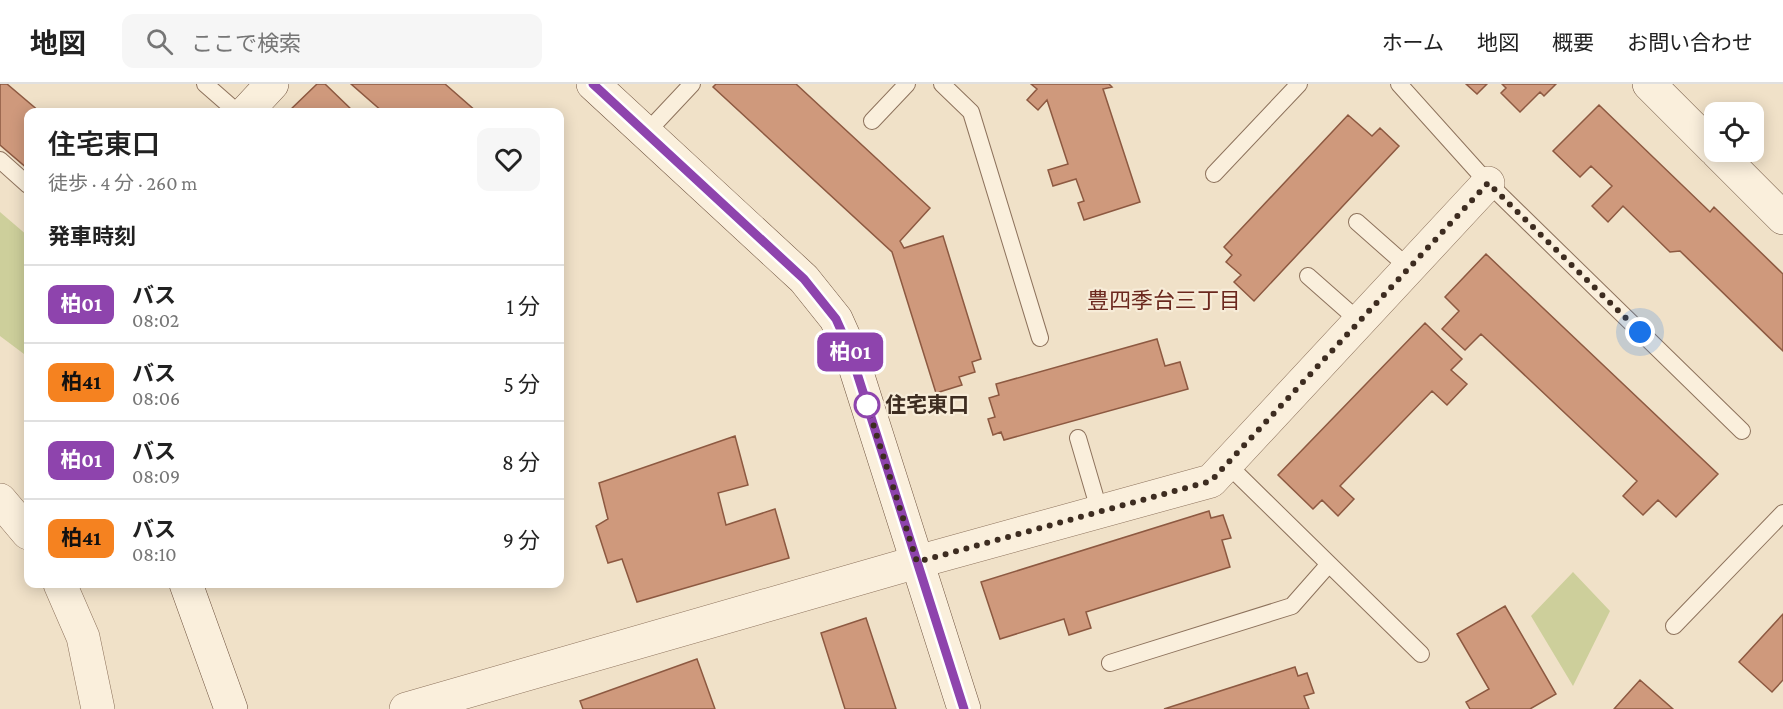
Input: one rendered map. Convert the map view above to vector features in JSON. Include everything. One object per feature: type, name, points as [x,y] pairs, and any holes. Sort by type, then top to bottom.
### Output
[{"type":"street","points":[[250,108],[272,84]]},
{"type":"street","points":[[593,84],[804,279],[836,319],[849,348],[964,709]]},
{"type":"street","points":[[1649,84],[1704,138]]},
{"type":"street","points":[[1728,162],[1783,218]]},
{"type":"street","points":[[406,709],[917,562],[1211,481],[1488,183]]},
{"type":"street","points":[[0,500],[24,528]]},
{"type":"street","points":[[62,588],[82,637],[98,709]]},
{"type":"street","points":[[187,588],[231,709]]},
{"type":"lane","points":[[205,84],[232,108]]},
{"type":"lane","points":[[646,133],[692,84]]},
{"type":"lane","points":[[872,122],[907,84]]},
{"type":"lane","points":[[942,84],[971,112],[1040,338]]},
{"type":"lane","points":[[1214,174],[1299,84]]},
{"type":"lane","points":[[1399,84],[1488,183],[1742,431]]},
{"type":"lane","points":[[0,160],[24,181]]},
{"type":"lane","points":[[1357,222],[1409,267]]},
{"type":"lane","points":[[1308,276],[1359,321]]},
{"type":"lane","points":[[1078,438],[1100,513]]},
{"type":"lane","points":[[1227,464],[1421,654]]},
{"type":"lane","points":[[1674,626],[1783,513]]},
{"type":"lane","points":[[1110,663],[1292,606],[1329,564]]},
{"type":"green space","points":[[0,212],[24,233],[24,354],[0,336]]},
{"type":"green space","points":[[1573,572],[1610,611],[1573,686],[1531,616]]},
{"type":"building","points":[[0,84],[7,84],[35,108],[24,108],[24,166],[0,145]]},
{"type":"building","points":[[317,84],[325,84],[350,108],[292,108]]},
{"type":"building","points":[[351,84],[445,84],[472,108],[378,108]]},
{"type":"building","points":[[716,84],[796,84],[930,208],[900,241],[904,248],[943,236],[981,359],[972,362],[975,372],[959,377],[962,385],[936,393],[892,252],[713,87]]},
{"type":"building","points":[[1031,84],[1109,84],[1112,87],[1103,89],[1140,202],[1084,220],[1078,203],[1084,201],[1076,179],[1053,186],[1048,170],[1068,164],[1047,100],[1038,110],[1027,100],[1037,89]]},
{"type":"building","points":[[1466,84],[1487,84],[1477,94]]},
{"type":"building","points":[[1502,84],[1556,84],[1544,96],[1540,92],[1520,112],[1501,93],[1506,88]]},
{"type":"building","points":[[1599,105],[1710,212],[1714,207],[1783,274],[1783,351],[1680,251],[1670,252],[1623,206],[1608,222],[1592,206],[1612,186],[1591,166],[1580,177],[1553,151]]},
{"type":"building","points":[[1348,115],[1372,136],[1380,128],[1399,146],[1254,301],[1234,282],[1241,275],[1226,262],[1232,255],[1224,247]]},
{"type":"building","points":[[1486,254],[1718,474],[1676,517],[1658,500],[1643,515],[1623,496],[1637,481],[1481,334],[1465,350],[1442,329],[1459,311],[1445,297]]},
{"type":"building","points":[[1425,323],[1462,359],[1451,370],[1467,384],[1447,405],[1432,391],[1340,486],[1354,499],[1338,516],[1322,500],[1313,509],[1278,475]]},
{"type":"building","points":[[1157,339],[1165,366],[1180,362],[1188,389],[1004,440],[1001,432],[993,435],[988,419],[995,417],[989,398],[999,395],[996,384]]},
{"type":"building","points":[[735,436],[748,485],[718,493],[726,525],[775,509],[789,558],[637,602],[622,559],[608,563],[596,526],[608,519],[599,483]]},
{"type":"building","points":[[1209,511],[1211,518],[1223,515],[1231,538],[1222,540],[1230,567],[1086,612],[1091,628],[1069,635],[1064,619],[1000,639],[981,582]]},
{"type":"building","points":[[1505,606],[1556,694],[1530,709],[1470,709],[1466,702],[1489,689],[1457,634]]},
{"type":"building","points":[[1783,614],[1783,680],[1772,692],[1739,662]]},
{"type":"building","points":[[866,618],[896,709],[845,709],[821,633]]},
{"type":"building","points":[[697,659],[715,709],[583,709],[580,701]]},
{"type":"building","points":[[1295,667],[1298,676],[1307,673],[1314,693],[1304,696],[1309,709],[1164,709]]},
{"type":"building","points":[[1640,680],[1673,709],[1614,709]]},
{"type":"bus line","name":"柏01","points":[[593,84],[804,279],[836,319],[849,348],[964,709]]},
{"type":"place","name":"住宅東口","points":[[867,405]]},
{"type":"district","name":"豊四季台三丁目","points":[[1164,300]]},
{"type":"route","points":[[867,405],[917,562],[1211,481],[1488,183],[1640,332]]}]
